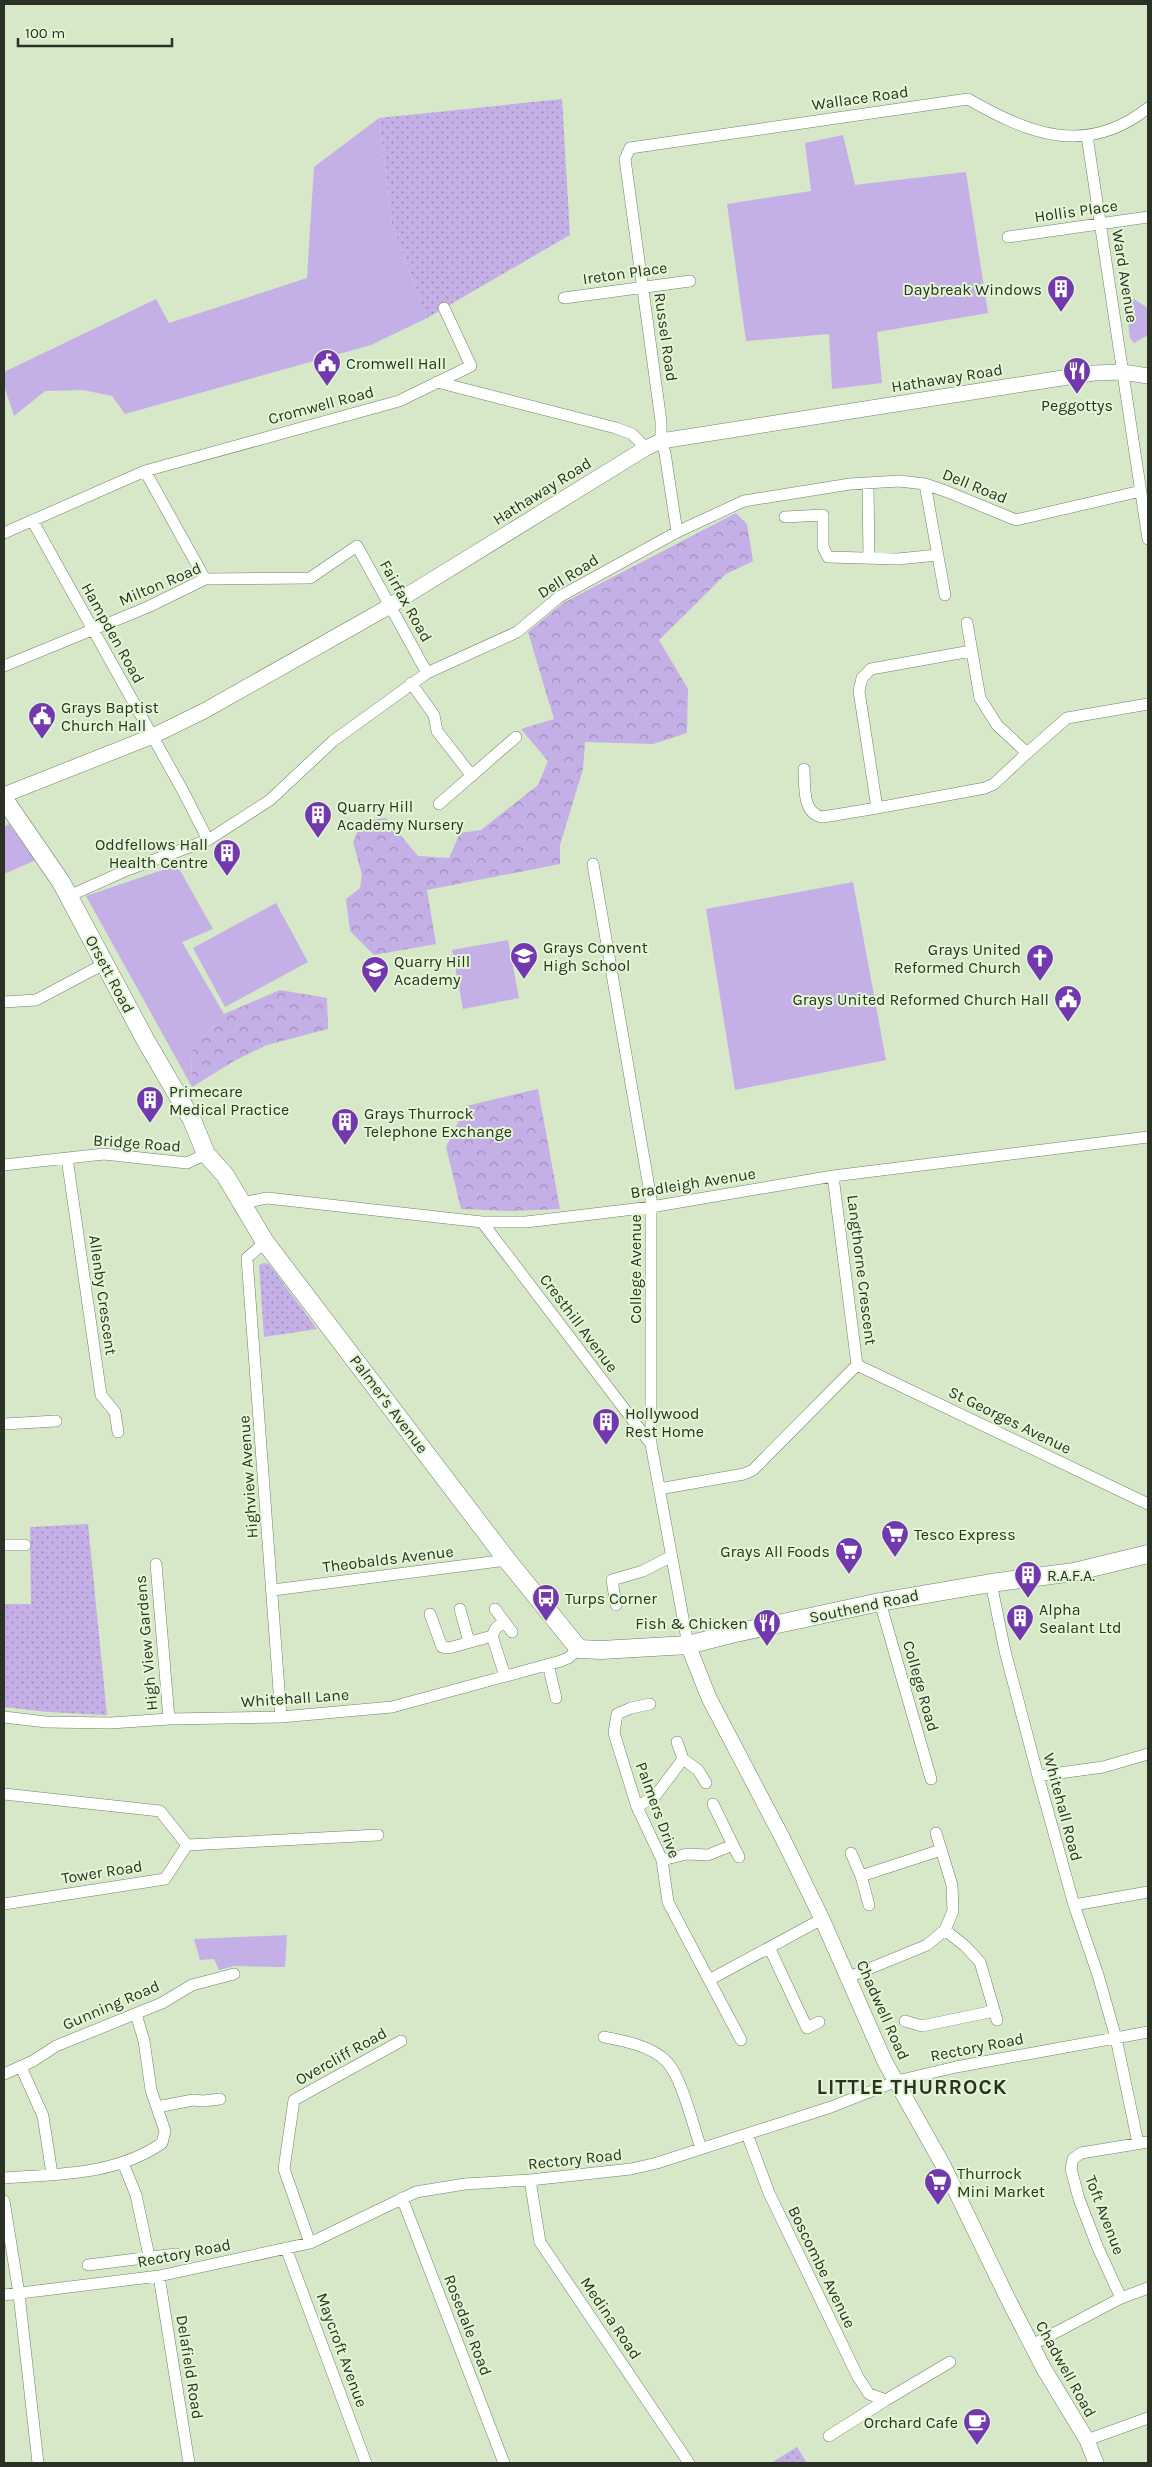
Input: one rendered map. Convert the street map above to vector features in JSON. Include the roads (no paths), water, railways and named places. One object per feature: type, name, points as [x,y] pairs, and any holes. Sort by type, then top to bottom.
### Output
[{"type":"main road","name":"Orsett Road","points":[[4,797],[69,896],[104,964],[192,1120],[206,1154]]},
{"type":"main road","name":"Palmer's Avenue","points":[[206,1154],[225,1175],[265,1242],[507,1560],[579,1649]]},
{"type":"main road","name":"Southend Road","points":[[579,1649],[601,1650],[688,1645],[880,1602],[991,1582],[1074,1572],[1148,1554]]},
{"type":"street","name":"Wallace Road","points":[[630,148],[968,99],[1005,120],[1035,131],[1062,136],[1087,136],[1119,126],[1148,108]]},
{"type":"street","name":"Ward Avenue","points":[[1087,136],[1148,539]]},
{"type":"street","name":"Russel Road","points":[[630,148],[625,159],[662,441],[677,532]]},
{"type":"street","name":"Hollis Place","points":[[1008,237],[1148,217]]},
{"type":"street","name":"Ireton Place","points":[[564,298],[690,280]]},
{"type":"street","name":"Cromwell Road","points":[[4,533],[145,471],[399,401],[471,366],[444,308]]},
{"type":"street","name":"Hathaway Road","points":[[4,797],[153,736],[309,653],[383,610],[646,448],[662,441],[1084,375],[1123,372],[1148,376]]},
{"type":"street","points":[[437,382],[616,428],[632,434],[646,448]]},
{"type":"street","points":[[145,471],[205,579]]},
{"type":"street","name":"Dell Road","points":[[69,896],[127,870],[208,840],[270,800],[333,741],[411,683],[427,673],[517,632],[559,597],[677,532],[744,501],[850,484],[899,481],[925,484],[1016,520],[1141,492]]},
{"type":"street","points":[[868,484],[869,558]]},
{"type":"street","points":[[925,484],[945,596]]},
{"type":"street","points":[[785,517],[824,515],[823,547],[828,557],[898,559],[938,555]]},
{"type":"street","name":"Hampden Road","points":[[32,520],[153,736],[208,840]]},
{"type":"street","name":"Fairfax Road","points":[[357,546],[427,673]]},
{"type":"street","name":"Milton Road","points":[[4,666],[92,630],[205,579],[310,578],[357,546]]},
{"type":"street","points":[[966,622],[980,698],[997,725],[1026,754]]},
{"type":"street","points":[[877,808],[859,691],[862,678],[871,669],[971,651]]},
{"type":"street","points":[[411,683],[434,715],[436,731],[472,776]]},
{"type":"street","points":[[804,769],[808,807],[811,813],[816,816],[877,808],[986,788],[994,784],[1067,718],[1148,704]]},
{"type":"street","points":[[439,804],[516,737]]},
{"type":"street","name":"College Avenue","points":[[593,864],[651,1206],[651,1444],[688,1645]]},
{"type":"street","points":[[4,1002],[36,1000],[104,964]]},
{"type":"street","name":"Bradleigh Avenue","points":[[242,1204],[267,1198],[482,1222],[526,1222],[651,1206],[834,1176],[1148,1137]]},
{"type":"street","name":"Bridge Road","points":[[4,1165],[104,1154],[187,1163],[206,1154]]},
{"type":"street","name":"Allenby Crescent","points":[[67,1158],[101,1395],[115,1412],[118,1432]]},
{"type":"street","name":"Langthorne Crescent","points":[[659,1489],[744,1474],[754,1470],[857,1365],[834,1176]]},
{"type":"street","name":"Cresthill Avenue","points":[[482,1222],[651,1444]]},
{"type":"street","name":"Highview Avenue","points":[[265,1242],[247,1258],[281,1717]]},
{"type":"street","name":"St Georges Avenue","points":[[857,1365],[1148,1504]]},
{"type":"street","points":[[4,1424],[56,1421]]},
{"type":"street","points":[[4,1545],[25,1545]]},
{"type":"street","points":[[616,1605],[612,1580],[643,1571],[672,1556]]},
{"type":"street","name":"Theobalds Avenue","points":[[273,1590],[507,1560]]},
{"type":"street","name":"High View Gardens","points":[[156,1564],[169,1719]]},
{"type":"street","name":"Whitehall Road","points":[[991,1582],[1004,1651],[1074,1905],[1098,1974],[1143,2143]]},
{"type":"street","name":"College Road","points":[[880,1602],[931,1779]]},
{"type":"street","points":[[460,1609],[469,1642]]},
{"type":"street","points":[[495,1609],[512,1632]]},
{"type":"street","points":[[430,1614],[442,1647],[449,1648],[492,1636]]},
{"type":"street","points":[[504,1622],[496,1628],[492,1636],[505,1676]]},
{"type":"street","name":"Chadwell Road","points":[[688,1645],[709,1698],[784,1840],[822,1919],[885,2062],[944,2165],[1032,2345],[1087,2440],[1096,2463]]},
{"type":"street","name":"Whitehall Lane","points":[[4,1717],[46,1722],[111,1723],[169,1719],[281,1717],[392,1707],[568,1658],[579,1649]]},
{"type":"street","points":[[548,1664],[556,1698]]},
{"type":"street","name":"Palmers Drive","points":[[650,1704],[617,1714],[614,1733],[636,1807],[662,1860],[668,1902],[741,2040]]},
{"type":"street","points":[[676,1742],[683,1759],[698,1770],[706,1783]]},
{"type":"street","points":[[1038,1776],[1103,1768],[1148,1754]]},
{"type":"street","points":[[636,1807],[656,1795],[683,1759]]},
{"type":"street","points":[[4,1794],[160,1811],[187,1845],[378,1835]]},
{"type":"street","points":[[713,1804],[739,1857]]},
{"type":"street","points":[[849,1977],[927,1945],[945,1930],[953,1911],[952,1885],[936,1833]]},
{"type":"street","name":"Tower Road","points":[[4,1904],[166,1879],[187,1845]]},
{"type":"street","points":[[662,1860],[687,1854],[708,1855],[733,1845]]},
{"type":"street","points":[[861,1876],[941,1850]]},
{"type":"street","points":[[851,1853],[861,1876],[869,1905]]},
{"type":"street","points":[[1074,1905],[1148,1892]]},
{"type":"street","points":[[709,1980],[770,1949],[822,1919]]},
{"type":"street","points":[[905,2021],[922,2026],[995,2015],[980,1962],[965,1946],[945,1930]]},
{"type":"street","points":[[770,1949],[802,2031],[819,2022]]},
{"type":"street","name":"Gunning Road","points":[[4,2074],[56,2046],[162,2003],[192,1985],[234,1974]]},
{"type":"street","points":[[4,2178],[81,2172],[123,2163],[153,2150],[162,2143],[165,2131],[151,2090],[144,2041],[136,2014]]},
{"type":"street","name":"Rectory Road","points":[[4,2295],[160,2276],[310,2242],[416,2192],[465,2184],[530,2180],[631,2169],[657,2163],[747,2134],[831,2106],[896,2081],[956,2067],[1148,2032]]},
{"type":"street","points":[[604,2037],[631,2043],[654,2052],[667,2062],[676,2077],[701,2148]]},
{"type":"street","name":"Overcliff Road","points":[[310,2242],[284,2169],[294,2100],[401,2042]]},
{"type":"street","points":[[21,2066],[43,2116],[52,2174]]},
{"type":"street","points":[[157,2107],[193,2100],[203,2102],[220,2098]]},
{"type":"street","name":"Boscombe Avenue","points":[[747,2134],[769,2193],[858,2377],[869,2394],[886,2400]]},
{"type":"street","name":"Toft Avenue","points":[[1122,2298],[1088,2224],[1071,2169],[1074,2159],[1081,2153],[1143,2143]]},
{"type":"street","points":[[123,2163],[136,2195],[149,2256]]},
{"type":"street","name":"Medina Road","points":[[530,2180],[540,2242],[689,2463]]},
{"type":"street","name":"Rosedale Road","points":[[402,2198],[504,2463]]},
{"type":"street","points":[[4,2201],[19,2294],[38,2463]]},
{"type":"street","name":"Maycroft Avenue","points":[[286,2248],[366,2463]]},
{"type":"street","points":[[88,2265],[176,2254]]},
{"type":"street","name":"Delafield Road","points":[[160,2276],[189,2463]]},
{"type":"street","points":[[1032,2345],[1122,2298],[1148,2288]]},
{"type":"street","points":[[829,2436],[950,2362]]},
{"type":"street","points":[[1087,2440],[1148,2418]]},
{"type":"place","name":"Daybreak Windows","points":[[1061,313]]},
{"type":"place","name":"Cromwell Hall","points":[[327,387]]},
{"type":"place","name":"Peggottys","points":[[1077,395]]},
{"type":"place","name":"Grays Baptist Church Hall","points":[[42,740]]},
{"type":"place","name":"Quarry Hill Academy Nursery","points":[[318,839]]},
{"type":"place","name":"Oddfellows Hall Health Centre","points":[[227,877]]},
{"type":"place","name":"Grays Convent High School","points":[[524,980]]},
{"type":"place","name":"Grays United Reformed Church","points":[[1040,982]]},
{"type":"place","name":"Quarry Hill Academy","points":[[375,994]]},
{"type":"place","name":"Grays United Reformed Church Hall","points":[[1068,1023]]},
{"type":"place","name":"Primecare Medical Practice","points":[[150,1124]]},
{"type":"place","name":"Grays Thurrock Telephone Exchange","points":[[345,1146]]},
{"type":"place","name":"Hollywood Rest Home","points":[[606,1446]]},
{"type":"place","name":"Tesco Express","points":[[895,1558]]},
{"type":"place","name":"Grays All Foods","points":[[849,1575]]},
{"type":"place","name":"R.A.F.A.","points":[[1028,1599]]},
{"type":"place","name":"Turps Corner","points":[[546,1622]]},
{"type":"place","name":"Alpha Sealant Ltd","points":[[1020,1642]]},
{"type":"place","name":"Fish & Chicken","points":[[767,1647]]},
{"type":"place","name":"Thurrock Mini Market","points":[[938,2206]]},
{"type":"place","name":"Orchard Cafe","points":[[977,2446]]},
{"type":"district","name":"LITTLE THURROCK","points":[[912,2087]]}]
